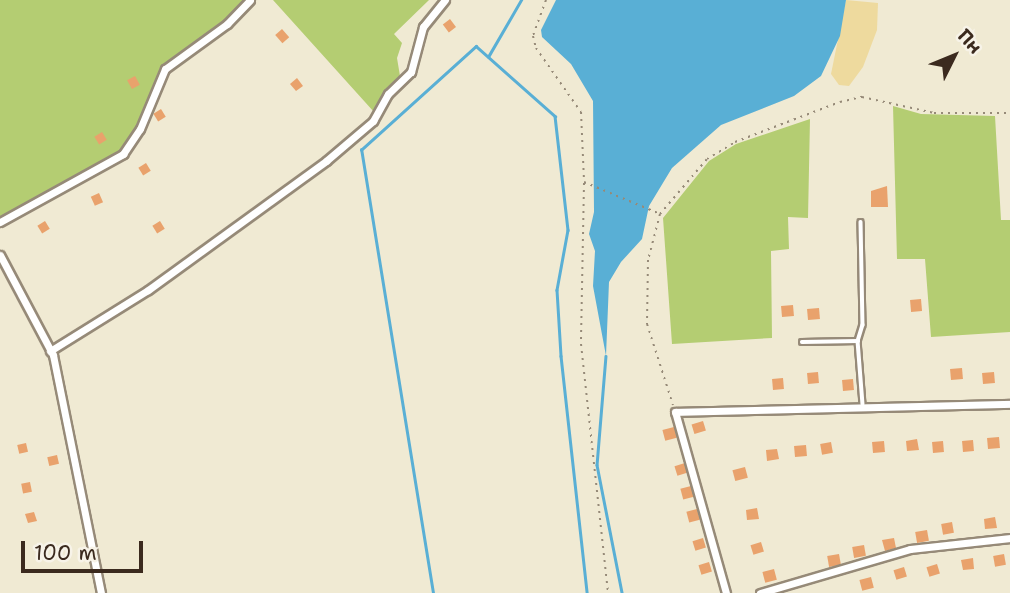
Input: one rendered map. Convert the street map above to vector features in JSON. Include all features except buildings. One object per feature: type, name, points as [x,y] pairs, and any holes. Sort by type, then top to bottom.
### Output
[{"type":"street","points":[[0,222],[122,154],[136,137],[165,69],[227,23],[250,0]]},
{"type":"street","points":[[50,351],[148,290],[326,162],[373,121],[388,94],[411,72],[423,27],[444,0]]},
{"type":"street","points":[[0,255],[50,351],[101,593]]},
{"type":"street","points":[[726,593],[675,411],[863,404],[1010,404]]},
{"type":"street","points":[[760,593],[909,549],[1010,538]]},
{"type":"lane","points":[[860,222],[863,325],[858,341],[863,404]]},
{"type":"lane","points":[[802,342],[858,341]]},
{"type":"path","points":[[546,0],[533,36],[536,48],[581,112],[584,182],[581,344],[608,593]]},
{"type":"path","points":[[675,411],[647,324],[648,260],[660,214],[707,159],[735,142],[840,102],[862,97],[934,113],[1010,114]]},
{"type":"path","points":[[584,182],[660,214]]},
{"type":"green space","points":[[0,0],[250,0],[165,69],[129,148],[0,222]]},
{"type":"green space","points":[[273,0],[429,0],[394,34],[402,43],[397,58],[400,76],[392,94],[374,112]]},
{"type":"green space","points":[[893,106],[921,114],[995,116],[1001,220],[1010,220],[1010,332],[931,337],[925,259],[897,259]]},
{"type":"green space","points":[[810,119],[808,218],[788,217],[789,249],[771,251],[772,338],[672,344],[663,218],[709,161],[736,144]]},
{"type":"sand","points":[[846,0],[878,3],[877,30],[863,67],[849,86],[839,85],[831,74]]},
{"type":"water","points":[[556,0],[846,0],[840,36],[821,76],[794,96],[721,125],[672,168],[649,206],[642,239],[621,262],[609,282],[606,356],[593,286],[595,251],[589,234],[594,212],[593,101],[571,64],[542,37],[541,30]]},
{"type":"waterway","points":[[488,57],[521,0]]},
{"type":"waterway","points":[[433,593],[361,150],[476,46],[555,116],[568,230],[557,290],[561,356],[587,593]]},
{"type":"waterway","points":[[606,356],[597,465],[622,593]]}]
